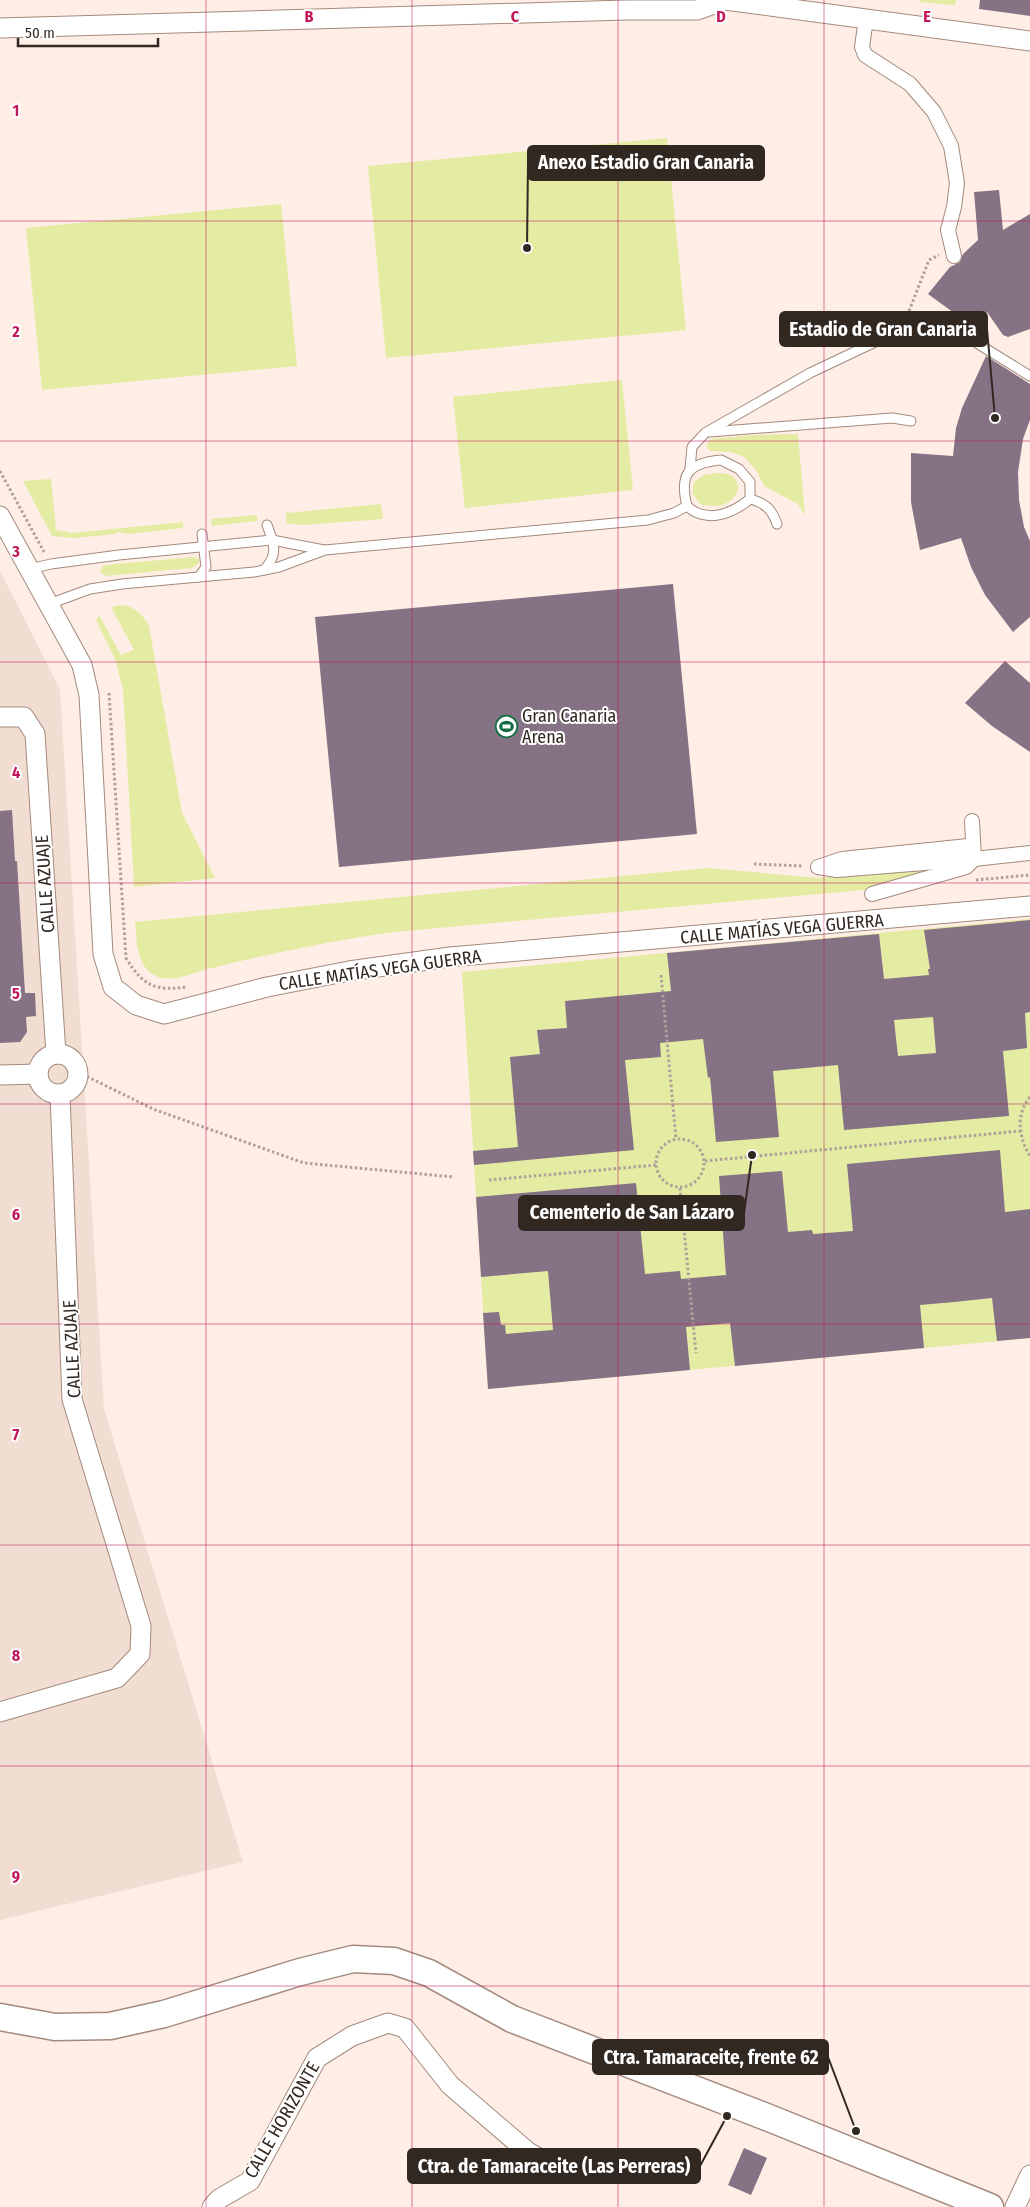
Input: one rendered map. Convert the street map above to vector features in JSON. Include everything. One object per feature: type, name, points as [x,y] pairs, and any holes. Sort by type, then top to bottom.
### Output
[{"type":"main road","points":[[0,2017],[55,2027],[110,2026],[164,2014],[300,1972],[344,1961],[353,1959],[394,1961],[428,1973],[512,2019],[764,2116],[990,2207]]},
{"type":"street","points":[[626,10],[644,0]]},
{"type":"street","points":[[0,28],[626,10],[697,10],[725,0],[1030,42]]},
{"type":"street","points":[[866,19],[862,47],[865,55],[910,84],[934,112],[951,146],[957,183],[954,207],[948,230],[952,252]]},
{"type":"street","name":"CALLE MATÍAS VEGA GUERRA","points":[[0,516],[82,665],[89,695],[103,954],[113,987],[136,1005],[164,1014],[267,986],[349,971],[450,957],[1030,906]]},
{"type":"street","name":"CALLE AZUAJE","points":[[0,717],[24,717],[35,734],[56,1054]]},
{"type":"street","points":[[872,894],[966,867],[974,859],[972,821]]},
{"type":"street","points":[[818,867],[842,859],[968,846]]},
{"type":"street","points":[[818,867],[836,870],[1030,853]]},
{"type":"street","points":[[56,1054],[62,1054],[73,1061],[78,1072],[75,1085],[66,1093],[60,1095],[53,1094],[42,1087],[38,1074],[41,1063],[56,1054]]},
{"type":"street","points":[[0,1075],[38,1074]]},
{"type":"street","name":"CALLE AZUAJE","points":[[0,1712],[117,1678],[140,1654],[141,1626],[72,1399],[60,1095]]},
{"type":"street","name":"CALLE HORIZONTE","points":[[212,2207],[219,2199],[250,2181],[317,2058],[352,2036],[388,2023],[404,2028],[450,2085],[528,2152],[550,2164],[626,2164]]},
{"type":"street","points":[[1015,2207],[1030,2175]]},
{"type":"lane","points":[[690,469],[704,461],[721,460],[739,468],[750,482],[750,499],[741,507],[710,516],[696,514],[687,506],[684,482],[690,469],[692,447],[705,433],[810,373],[909,326],[927,320],[941,321],[1030,376]]},
{"type":"lane","points":[[705,433],[892,418],[911,421]]},
{"type":"lane","points":[[750,499],[762,502],[773,513],[777,524]]},
{"type":"lane","points":[[49,604],[98,588],[122,584],[264,570],[279,567],[325,550],[648,520],[674,513],[687,506]]},
{"type":"lane","points":[[264,570],[273,561],[272,540],[267,525]]},
{"type":"lane","points":[[200,576],[206,567],[202,534]]},
{"type":"lane","points":[[29,569],[51,564],[272,540],[325,550]]},
{"type":"path","points":[[909,326],[908,315],[929,260],[952,252]]},
{"type":"path","points":[[0,471],[51,564]]},
{"type":"path","points":[[108,688],[126,958],[137,975],[157,988],[173,989],[198,985]]},
{"type":"path","points":[[754,864],[818,867]]},
{"type":"path","points":[[972,880],[1030,875]]},
{"type":"path","points":[[661,975],[676,1139]]},
{"type":"path","points":[[78,1072],[153,1109],[304,1163],[454,1177]]},
{"type":"path","points":[[1030,1097],[1021,1114],[1020,1131],[1023,1146],[1030,1156]]},
{"type":"path","points":[[705,1161],[1020,1131]]},
{"type":"path","points":[[676,1139],[685,1139],[698,1146],[705,1161],[701,1177],[695,1183],[680,1188],[666,1183],[661,1178],[656,1165],[659,1151],[664,1145],[676,1139]]},
{"type":"path","points":[[489,1180],[656,1165]]},
{"type":"path","points":[[680,1188],[696,1352]]},
{"type":"shaded area","points":[[0,571],[60,689],[104,1409],[243,1862],[0,1920]]},
{"type":"green space","points":[[921,0],[956,0],[955,5],[920,2]]},
{"type":"green space","points":[[667,138],[686,330],[386,358],[368,166]]},
{"type":"green space","points":[[281,204],[297,366],[42,390],[26,228]]},
{"type":"green space","points":[[622,380],[633,490],[465,508],[453,397]]},
{"type":"green space","points":[[798,434],[805,515],[798,504],[764,486],[756,470],[744,457],[731,452],[710,451],[707,447],[708,442],[712,439],[753,435]]},
{"type":"green space","points":[[717,473],[728,475],[735,479],[738,486],[737,493],[724,504],[713,506],[700,504],[692,493],[694,482],[704,475]]},
{"type":"green space","points":[[51,479],[56,530],[72,533],[183,522],[183,528],[129,534],[116,532],[116,534],[74,538],[52,536],[23,481]]},
{"type":"green space","points":[[381,504],[383,519],[303,525],[286,523],[286,513]]},
{"type":"green space","points":[[257,515],[257,521],[212,526],[211,519]]},
{"type":"green space","points":[[194,557],[199,559],[199,563],[192,568],[106,576],[100,571],[104,565]]},
{"type":"green space","points":[[125,605],[138,611],[149,626],[182,813],[215,878],[134,887],[123,689],[115,659],[96,620],[99,615],[121,655],[134,650],[111,607]]},
{"type":"green space","points":[[937,866],[938,870],[874,889],[394,932],[346,939],[275,953],[204,970],[187,976],[168,979],[149,972],[141,960],[137,945],[135,922],[708,868],[818,878]]},
{"type":"green space","points":[[1030,919],[1030,1338],[488,1389],[462,972]]},
{"type":"building","points":[[980,0],[1030,0],[1030,16],[979,9]]},
{"type":"building","points":[[999,190],[1003,230],[1030,214],[1030,329],[1008,337],[1003,335],[987,312],[977,326],[965,321],[928,294],[950,267],[960,262],[963,254],[978,240],[974,192]]},
{"type":"building","points":[[986,356],[1030,384],[1030,420],[1023,439],[1018,472],[1019,500],[1024,527],[1030,541],[1030,617],[1013,632],[985,595],[971,567],[961,538],[920,550],[911,502],[911,453],[953,456],[956,428],[962,408]]},
{"type":"building","name":"Gran Canaria Arena","points":[[673,584],[697,834],[339,867],[315,617]]},
{"type":"building","points":[[1005,661],[1030,683],[1030,752],[992,726],[965,703]]},
{"type":"building","points":[[12,810],[25,993],[35,993],[36,1016],[26,1017],[27,1032],[20,1042],[0,1043],[0,811]]},
{"type":"building","points":[[1030,920],[1030,1012],[1025,1013],[1027,1048],[1003,1051],[1009,1116],[844,1130],[838,1065],[773,1071],[779,1137],[716,1142],[710,1077],[708,1078],[703,1039],[660,1043],[661,1057],[625,1060],[634,1150],[474,1165],[473,1151],[518,1147],[510,1057],[540,1054],[537,1030],[567,1028],[565,1001],[671,991],[667,953],[879,934],[884,979],[929,975],[928,969],[930,969],[924,930]],"holes":[[[933,1017],[936,1053],[898,1056],[894,1020]]]},
{"type":"building","points":[[1000,1150],[1005,1212],[1030,1209],[1030,1338],[997,1341],[992,1298],[920,1305],[924,1348],[735,1366],[730,1323],[686,1327],[690,1370],[488,1389],[483,1313],[499,1312],[501,1325],[505,1325],[506,1334],[553,1330],[548,1271],[481,1277],[476,1197],[636,1183],[645,1274],[680,1271],[681,1279],[726,1275],[719,1176],[782,1171],[788,1232],[812,1230],[813,1234],[853,1231],[847,1164]]},
{"type":"building","points":[[744,2148],[767,2158],[751,2195],[728,2185]]},
{"type":"place","name":"Anexo Estadio Gran Canaria","points":[[527,248]]},
{"type":"place","name":"Estadio de Gran Canaria","points":[[995,418]]},
{"type":"place","name":"Gran Canaria Arena","points":[[506,726]]},
{"type":"place","name":"Cementerio de San Lázaro","points":[[752,1155]]},
{"type":"place","name":"Ctra. de Tamaraceite (Las Perreras)","points":[[727,2116]]},
{"type":"place","name":"Ctra. Tamaraceite, frente 62","points":[[856,2131]]}]
